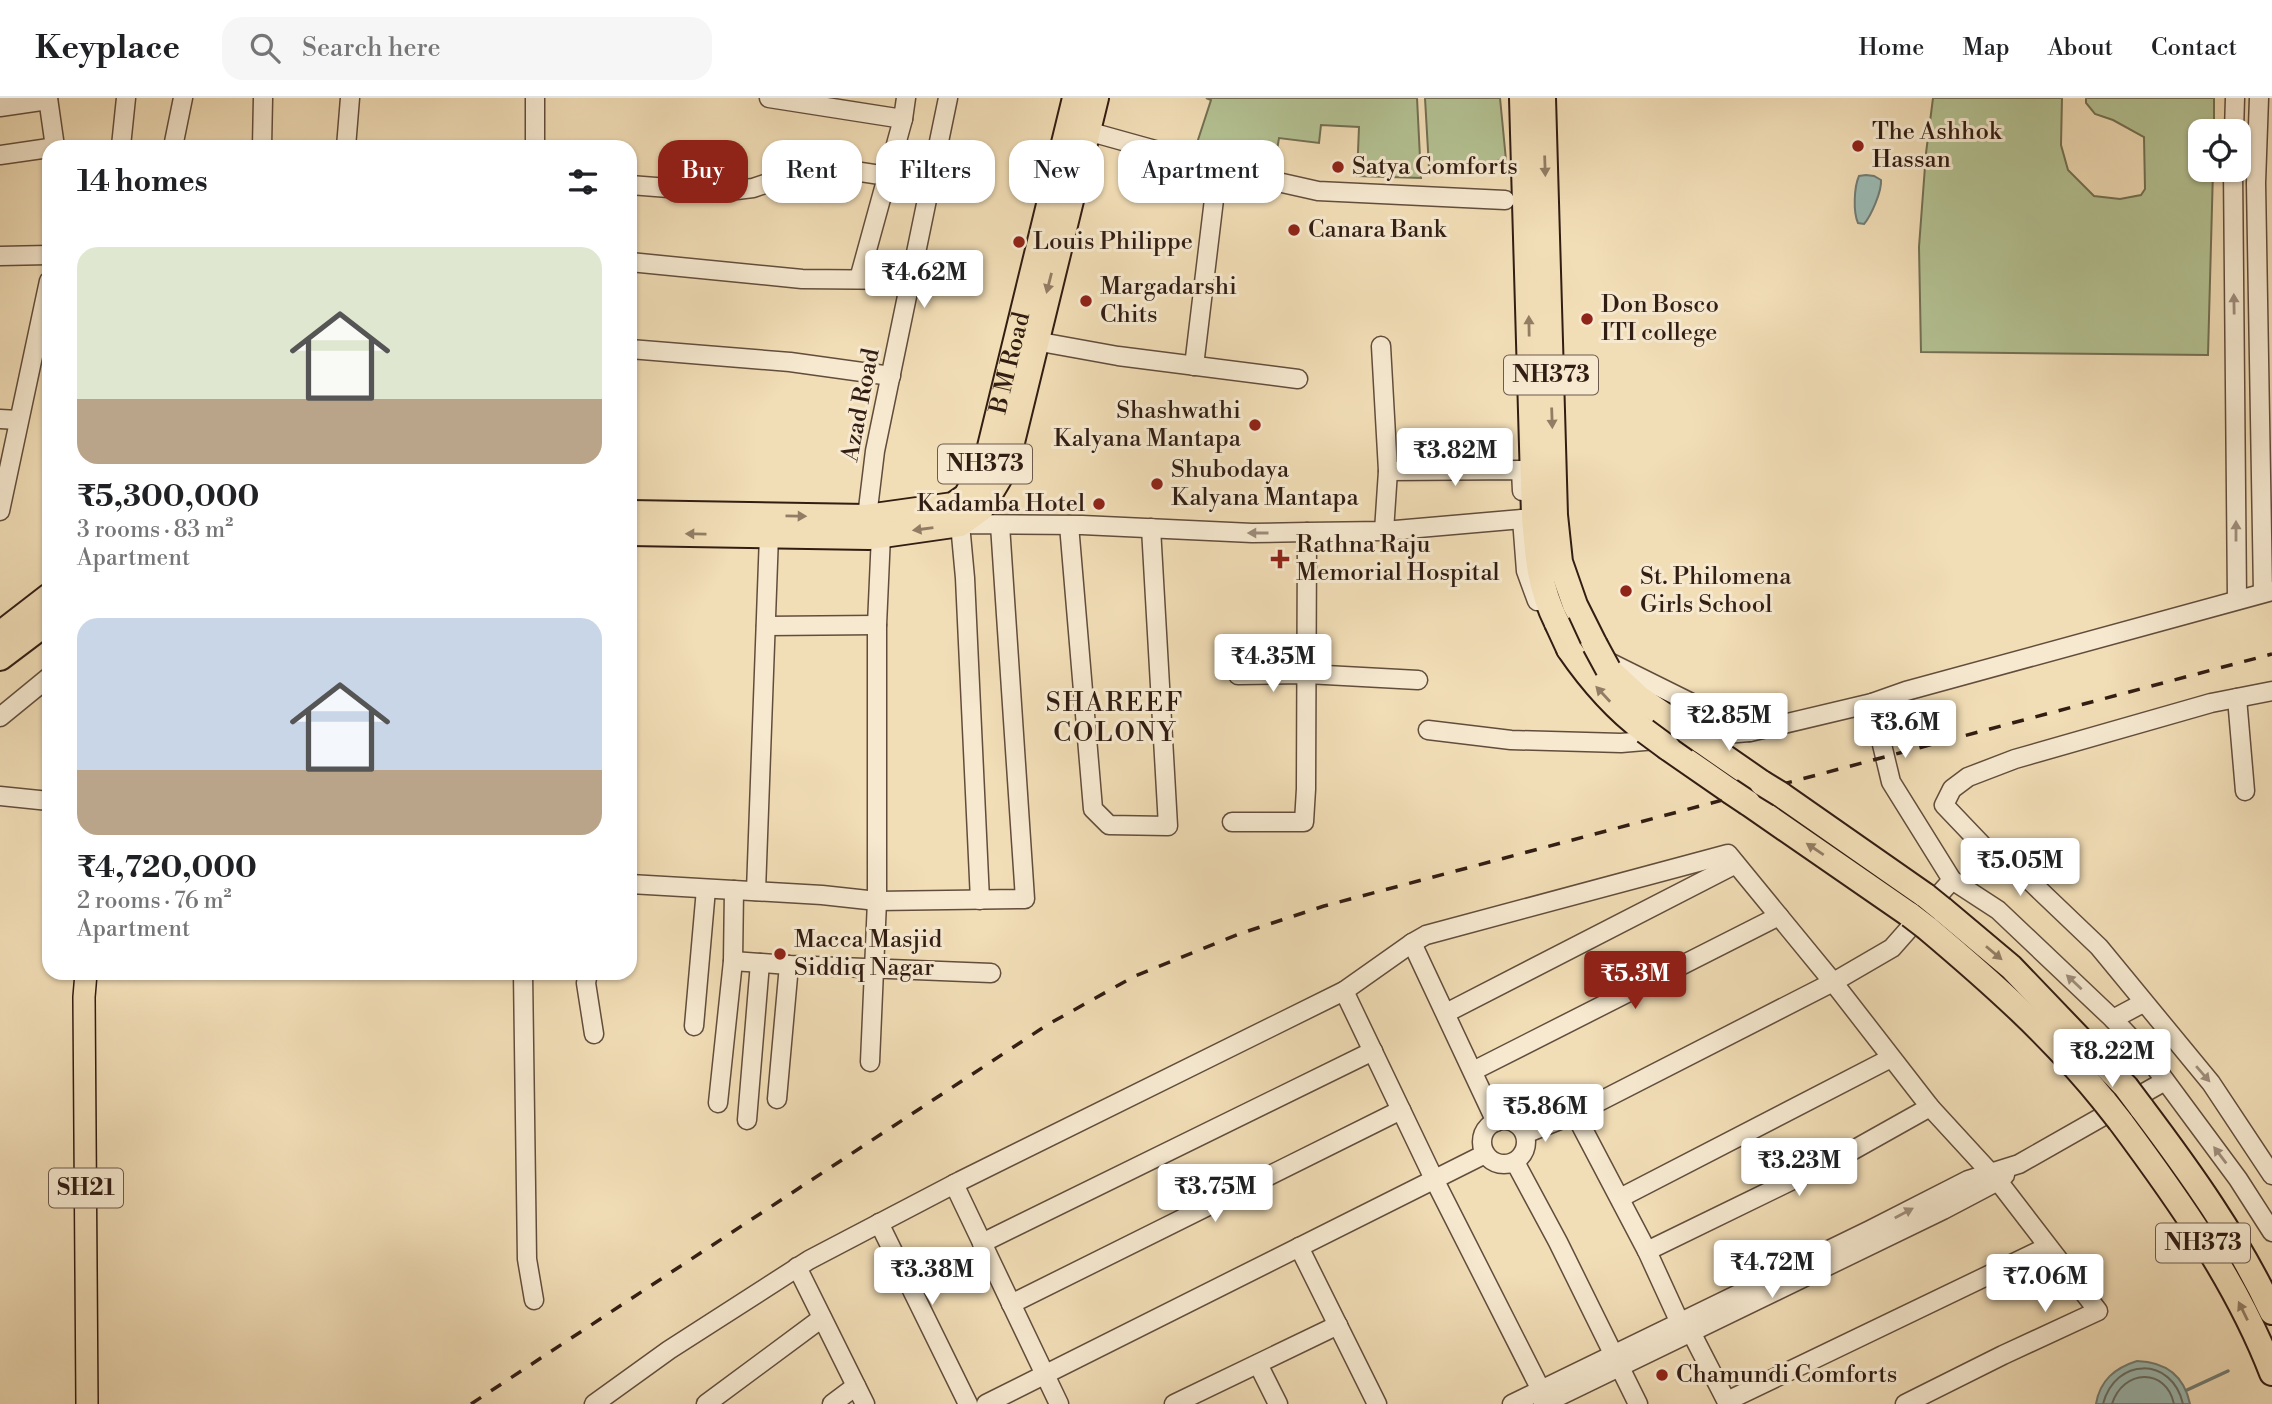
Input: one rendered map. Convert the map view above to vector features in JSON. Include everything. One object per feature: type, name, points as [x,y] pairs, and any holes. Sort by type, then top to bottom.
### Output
[{"type":"highway","name":"B M Road","points":[[637,513],[874,526],[953,505],[966,496],[1005,427],[1075,98]]},
{"type":"highway","name":"NH373","points":[[637,533],[869,537],[874,526],[960,524],[981,509],[1006,467],[1005,427],[1035,341],[1096,98]]},
{"type":"highway","name":"NH373","points":[[1522,98],[1537,566],[1551,610],[1569,649],[1590,680],[1622,714],[1668,748],[1739,797],[2011,967],[2126,1087],[2209,1201],[2262,1289],[2272,1312]]},
{"type":"highway","name":"NH373","points":[[1543,98],[1555,515],[1560,562],[1574,605],[1608,669],[1639,698],[1771,789],[1926,912],[2086,1078],[2164,1180],[2228,1281],[2272,1373]]},
{"type":"highway","points":[[1,632],[42,601]]},
{"type":"highway","points":[[0,658],[42,626]]},
{"type":"main road","name":"SH21","points":[[86,980],[87,1404]]},
{"type":"street","points":[[122,140],[126,98]]},
{"type":"street","points":[[174,140],[183,98]]},
{"type":"street","points":[[262,140],[263,98]]},
{"type":"street","points":[[347,140],[350,98]]},
{"type":"street","points":[[535,98],[535,140]]},
{"type":"street","points":[[769,98],[903,119]]},
{"type":"street","points":[[897,140],[906,98]]},
{"type":"street","name":"Azad Road","points":[[870,1062],[877,901],[875,451],[948,98]]},
{"type":"street","points":[[2234,119],[2235,98]]},
{"type":"street","points":[[1428,730],[1511,740],[1621,743],[1750,732],[1872,703],[1906,691],[2268,592],[2264,215],[2259,98]]},
{"type":"street","points":[[0,107],[48,99],[54,140]]},
{"type":"street","points":[[1087,131],[1121,140]]},
{"type":"street","points":[[0,155],[42,149]]},
{"type":"street","points":[[637,186],[720,192],[753,188],[788,176],[828,167],[876,174]]},
{"type":"street","points":[[1284,182],[1318,191],[1504,200]]},
{"type":"street","points":[[2233,182],[2237,599]]},
{"type":"street","points":[[859,279],[880,203]]},
{"type":"street","points":[[1194,366],[1214,203]]},
{"type":"street","points":[[0,256],[42,255]]},
{"type":"street","points":[[637,263],[802,278],[910,280]]},
{"type":"street","points":[[0,511],[42,312]]},
{"type":"street","points":[[1035,341],[1118,356],[1298,379]]},
{"type":"street","points":[[1381,346],[1388,471],[1384,531]]},
{"type":"street","points":[[637,350],[790,362],[891,376]]},
{"type":"street","points":[[0,419],[18,420]]},
{"type":"street","points":[[1388,471],[1521,470],[1526,571],[1547,629],[1646,682],[1750,732]]},
{"type":"street","points":[[980,900],[965,578],[960,524],[1069,525],[1252,533],[1384,531],[1522,519]]},
{"type":"street","points":[[637,884],[822,895],[877,901],[1025,900],[1000,525]]},
{"type":"street","points":[[1069,525],[1093,809],[1109,825],[1122,827],[1168,826],[1151,528]]},
{"type":"street","points":[[1232,822],[1304,822],[1307,532]]},
{"type":"street","points":[[756,891],[769,535]]},
{"type":"street","points":[[766,626],[877,625]]},
{"type":"street","points":[[1238,675],[1307,674],[1418,680]]},
{"type":"street","points":[[0,717],[42,683]]},
{"type":"street","points":[[2238,1179],[2269,1171],[2211,1083],[2099,947],[2031,882],[1985,848],[1944,805],[1952,789],[1968,777],[2015,759],[2211,703],[2272,691]]},
{"type":"street","points":[[2237,698],[2245,791]]},
{"type":"street","points":[[1872,703],[1891,782],[1952,880],[1998,910],[2144,1052],[2238,1179],[2272,1232]]},
{"type":"street","points":[[0,796],[42,800]]},
{"type":"street","points":[[594,1404],[669,1350],[797,1267],[954,1184],[1344,991],[1426,935],[1728,854],[1833,982],[1930,1107],[1994,1177],[2098,1311],[1905,1404]]},
{"type":"street","points":[[1446,1013],[1736,864]]},
{"type":"street","points":[[1525,1135],[1574,1114],[1833,982],[1892,948],[1952,880]]},
{"type":"street","points":[[694,1026],[706,889]]},
{"type":"street","points":[[718,1103],[733,961],[734,890]]},
{"type":"street","points":[[1473,1071],[1779,916]]},
{"type":"street","points":[[1412,943],[1496,1122]]},
{"type":"street","points":[[733,961],[991,973]]},
{"type":"street","points":[[747,1120],[760,963]]},
{"type":"street","points":[[777,1100],[789,965]]},
{"type":"street","points":[[523,980],[527,1259],[534,1300]]},
{"type":"street","points":[[587,980],[594,1034]]},
{"type":"street","points":[[1344,991],[1435,1181],[1545,1400]]},
{"type":"street","points":[[2113,1019],[2143,1003]]},
{"type":"street","points":[[982,1243],[1373,1051]]},
{"type":"street","points":[[1620,1198],[1891,1058]]},
{"type":"street","points":[[1512,1404],[1545,1400],[1968,1180],[1994,1177],[2100,1120],[2165,1081]]},
{"type":"street","points":[[1647,1251],[1849,1153],[1930,1107]]},
{"type":"street","points":[[1011,1304],[1401,1110]]},
{"type":"street","points":[[1574,1114],[1686,1328],[1728,1402],[2047,1247]]},
{"type":"street","points":[[1510,1121],[1525,1135],[1524,1153],[1515,1162],[1501,1164],[1489,1159],[1485,1154],[1483,1135],[1486,1129],[1496,1122],[1510,1121]]},
{"type":"street","points":[[986,1404],[1485,1154]]},
{"type":"street","points":[[1515,1162],[1558,1242],[1637,1404]]},
{"type":"street","points":[[954,1184],[1059,1404]]},
{"type":"street","points":[[875,1225],[958,1404]]},
{"type":"street","points":[[875,1225],[968,1404]]},
{"type":"street","points":[[1300,1247],[1377,1404]]},
{"type":"street","points":[[797,1267],[865,1404]]},
{"type":"street","points":[[706,1404],[822,1318]]},
{"type":"street","points":[[1174,1404],[1338,1325]]},
{"type":"street","points":[[1258,1364],[1278,1404]]},
{"type":"street","points":[[832,1404],[856,1387]]},
{"type":"green space","points":[[1206,98],[1417,98],[1421,178],[1357,176],[1359,127],[1321,125],[1319,143],[1279,138],[1198,140],[1211,100]]},
{"type":"green space","points":[[1425,98],[1500,98],[1506,160],[1429,168]]},
{"type":"green space","points":[[1933,98],[2062,98],[2061,145],[2068,170],[2094,196],[2120,199],[2141,195],[2145,189],[2144,137],[2113,120],[2095,114],[2086,103],[2086,98],[2214,98],[2214,119],[2188,119],[2188,182],[2213,182],[2208,355],[1921,352],[1919,247]]},
{"type":"water","points":[[1866,175],[1881,180],[1881,185],[1876,203],[1864,224],[1858,223],[1855,199],[1859,176]]},
{"type":"water","points":[[2137,1361],[2157,1364],[2172,1372],[2183,1385],[2190,1404],[2096,1404],[2101,1388],[2110,1376]]},
{"type":"waterway","points":[[2187,1390],[2228,1371]]},
{"type":"railway","points":[[471,1404],[1047,1025],[1135,976],[1239,934],[1324,906],[2272,654]]},
{"type":"place","name":"The Ashhok Hassan","points":[[1858,146]]},
{"type":"place","name":"Satya Comforts","points":[[1338,167]]},
{"type":"place","name":"Canara Bank","points":[[1294,230]]},
{"type":"place","name":"Louis Philippe","points":[[1019,242]]},
{"type":"place","name":"Margadarshi Chits","points":[[1086,301]]},
{"type":"place","name":"Don Bosco ITI college","points":[[1587,319]]},
{"type":"place","name":"Shashwathi Kalyana Mantapa","points":[[1255,425]]},
{"type":"place","name":"Shubodaya Kalyana Mantapa","points":[[1157,484]]},
{"type":"place","name":"Kadamba Hotel","points":[[1099,504]]},
{"type":"place","name":"Rathna Raju Memorial Hospital","points":[[1280,559]]},
{"type":"place","name":"St. Philomena Girls School","points":[[1626,591]]},
{"type":"place","name":"Macca Masjid Siddiq Nagar","points":[[780,954]]},
{"type":"place","name":"Chamundi Comforts","points":[[1662,1375]]},
{"type":"district","name":"SHAREEF COLONY","points":[[1115,718]]}]
